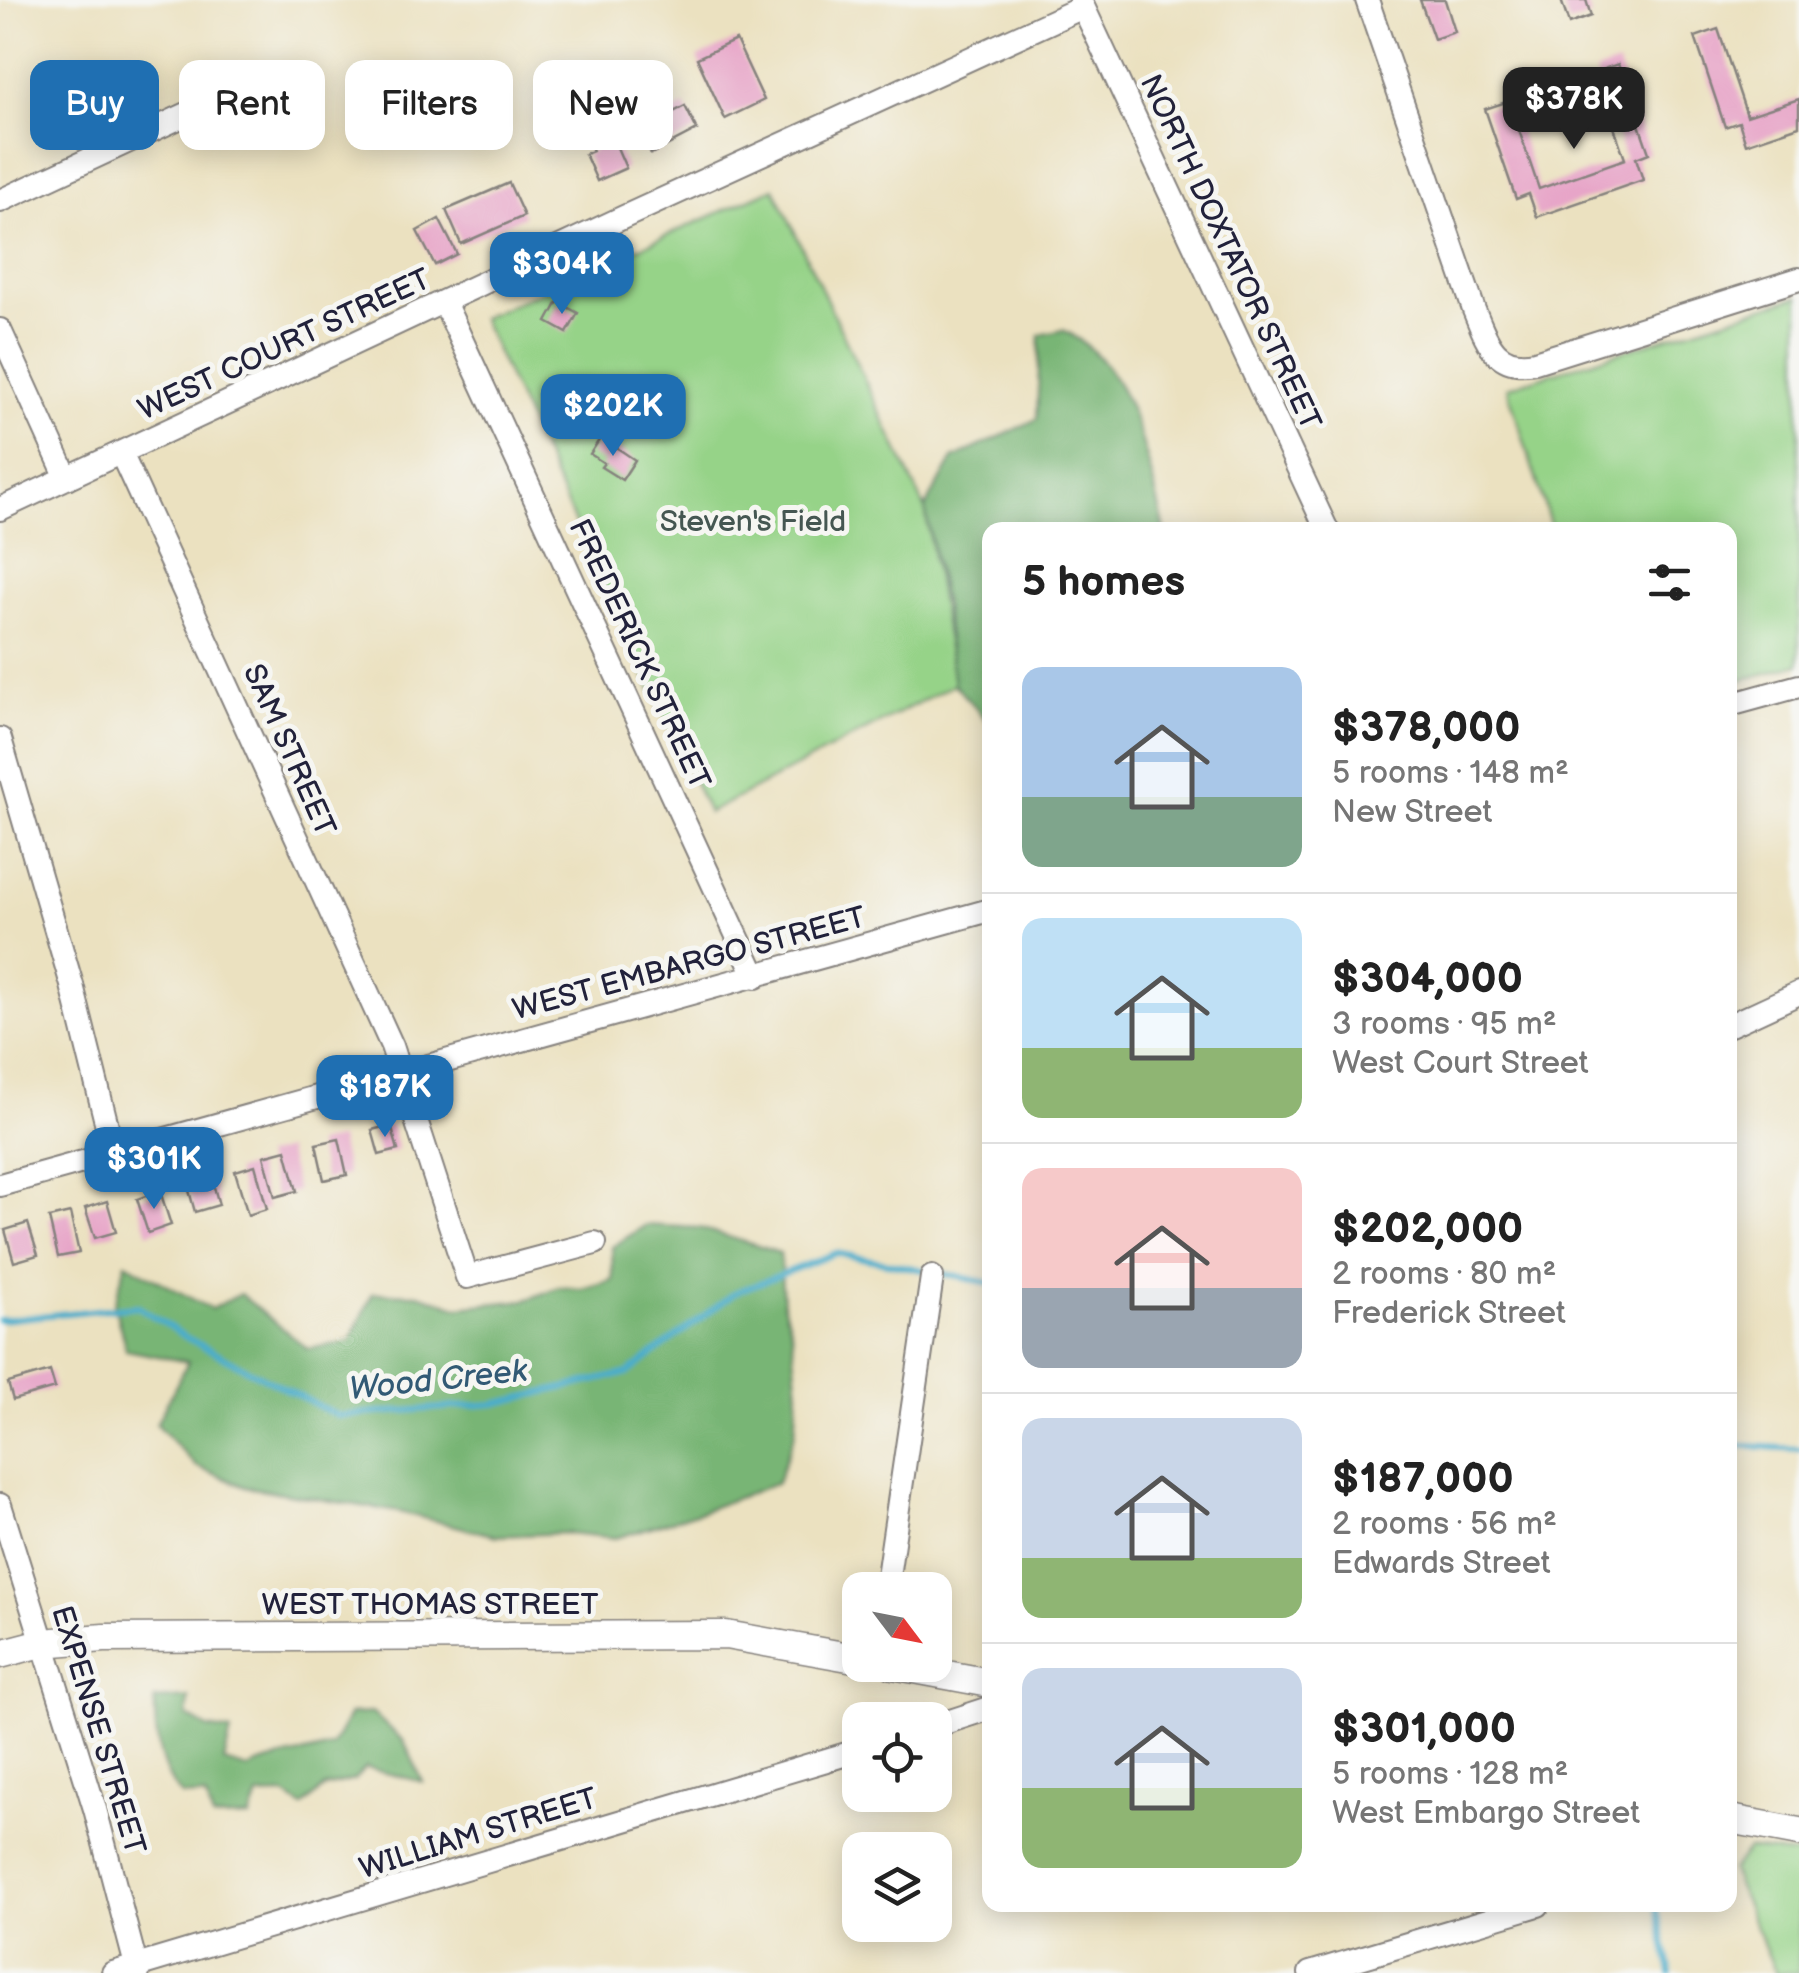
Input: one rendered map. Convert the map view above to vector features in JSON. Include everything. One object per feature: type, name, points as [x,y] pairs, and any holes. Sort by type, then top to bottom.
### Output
[{"type":"street","points":[[1367,0],[1484,334],[1500,358],[1519,365],[1799,279]]},
{"type":"street","name":"WEST COURT STREET","points":[[0,509],[1082,4]]},
{"type":"street","name":"NORTH DOXTATOR STREET","points":[[1082,4],[1323,522]]},
{"type":"street","points":[[0,201],[179,118]]},
{"type":"street","name":"FREDERICK STREET","points":[[444,302],[756,977]]},
{"type":"street","points":[[0,330],[66,478]]},
{"type":"street","name":"SAM STREET","points":[[122,453],[402,1072],[467,1277],[595,1243]]},
{"type":"street","points":[[1737,703],[1799,686]]},
{"type":"street","points":[[0,740],[72,985],[114,1154]]},
{"type":"street","name":"WEST EMBARGO STREET","points":[[0,1185],[982,912]]},
{"type":"street","points":[[1737,1022],[1799,993]]},
{"type":"street","points":[[889,1572],[932,1277]]},
{"type":"street","name":"EXPENSE STREET","points":[[0,1506],[94,1809],[129,1971]]},
{"type":"street","name":"WEST THOMAS STREET","points":[[0,1654],[42,1643],[104,1638],[726,1635],[842,1656]]},
{"type":"street","points":[[952,1676],[982,1682]]},
{"type":"street","points":[[952,1720],[982,1711]]},
{"type":"street","name":"WILLIAM STREET","points":[[129,1971],[842,1755]]},
{"type":"street","points":[[1737,1819],[1799,1832]]},
{"type":"street","points":[[1310,1973],[1515,1912]]},
{"type":"green space","name":"Steven's Field","points":[[774,188],[925,508],[954,684],[708,813],[481,318]]},
{"type":"green space","points":[[1799,296],[1799,664],[1737,681],[1737,522],[1549,522],[1507,387]]},
{"type":"green space","points":[[1063,330],[1087,345],[1106,366],[1134,417],[1163,522],[982,522],[982,715],[954,684],[925,508],[953,459],[1037,419],[1040,335]]},
{"type":"green space","points":[[646,1225],[700,1228],[780,1253],[783,1304],[792,1334],[798,1392],[795,1433],[777,1483],[616,1538],[568,1533],[496,1536],[399,1512],[245,1487],[196,1466],[156,1424],[188,1362],[126,1350],[114,1304],[126,1263],[211,1309],[240,1294],[308,1349],[350,1341],[373,1293],[419,1294],[458,1307],[526,1300],[559,1287],[582,1289],[613,1280],[612,1247]]},
{"type":"green space","points":[[189,1698],[187,1716],[208,1728],[231,1732],[224,1762],[248,1769],[332,1746],[350,1714],[372,1713],[404,1741],[423,1782],[365,1768],[354,1780],[325,1787],[303,1807],[285,1795],[258,1796],[250,1818],[213,1819],[205,1797],[182,1796],[174,1786],[160,1751],[155,1700]]},
{"type":"green space","points":[[1748,1849],[1799,1855],[1799,1973],[1776,1973],[1737,1885],[1737,1863]]},
{"type":"building","points":[[1420,0],[1445,0],[1455,32],[1434,39]]},
{"type":"building","points":[[1561,0],[1586,0],[1591,16],[1569,24]]},
{"type":"building","points":[[1718,29],[1747,116],[1799,99],[1799,126],[1746,144],[1739,122],[1725,127],[1695,37]]},
{"type":"building","points":[[736,40],[764,100],[725,119],[697,58]]},
{"type":"building","points":[[1618,64],[1649,153],[1636,158],[1643,180],[1537,217],[1529,194],[1516,199],[1485,109],[1509,101],[1539,189],[1625,159],[1595,72]]},
{"type":"building","points":[[685,106],[697,130],[673,143],[673,112]]},
{"type":"building","points":[[618,150],[626,168],[597,181],[585,154]]},
{"type":"building","points":[[509,183],[524,216],[461,244],[446,210]]},
{"type":"building","points":[[439,219],[457,254],[435,265],[417,231]]},
{"type":"building","points":[[558,302],[578,313],[567,333],[547,322]]},
{"type":"building","points":[[601,437],[635,460],[622,480],[601,467],[604,463],[590,454]]},
{"type":"building","points":[[391,1125],[398,1150],[379,1155],[372,1130]]},
{"type":"building","points":[[339,1139],[347,1175],[324,1180],[316,1144]]},
{"type":"building","points":[[286,1150],[297,1191],[275,1197],[264,1156]]},
{"type":"building","points":[[255,1165],[267,1209],[248,1215],[235,1171]]},
{"type":"building","points":[[209,1169],[219,1205],[195,1212],[185,1176]]},
{"type":"building","points":[[160,1191],[171,1225],[148,1233],[137,1199]]},
{"type":"building","points":[[107,1201],[116,1232],[95,1238],[85,1208]]},
{"type":"building","points":[[70,1213],[79,1253],[58,1257],[49,1218]]},
{"type":"building","points":[[28,1223],[38,1255],[14,1262],[5,1230]]},
{"type":"building","points":[[50,1371],[55,1388],[13,1400],[8,1383]]},
{"type":"waterway","name":"Wood Creek","points":[[0,1320],[137,1306],[187,1338],[338,1416],[494,1404],[628,1373],[736,1292],[836,1253],[982,1281]]},
{"type":"waterway","name":"Wood Creek","points":[[1737,1445],[1799,1449]]},
{"type":"waterway","points":[[1658,1912],[1671,1973]]}]
